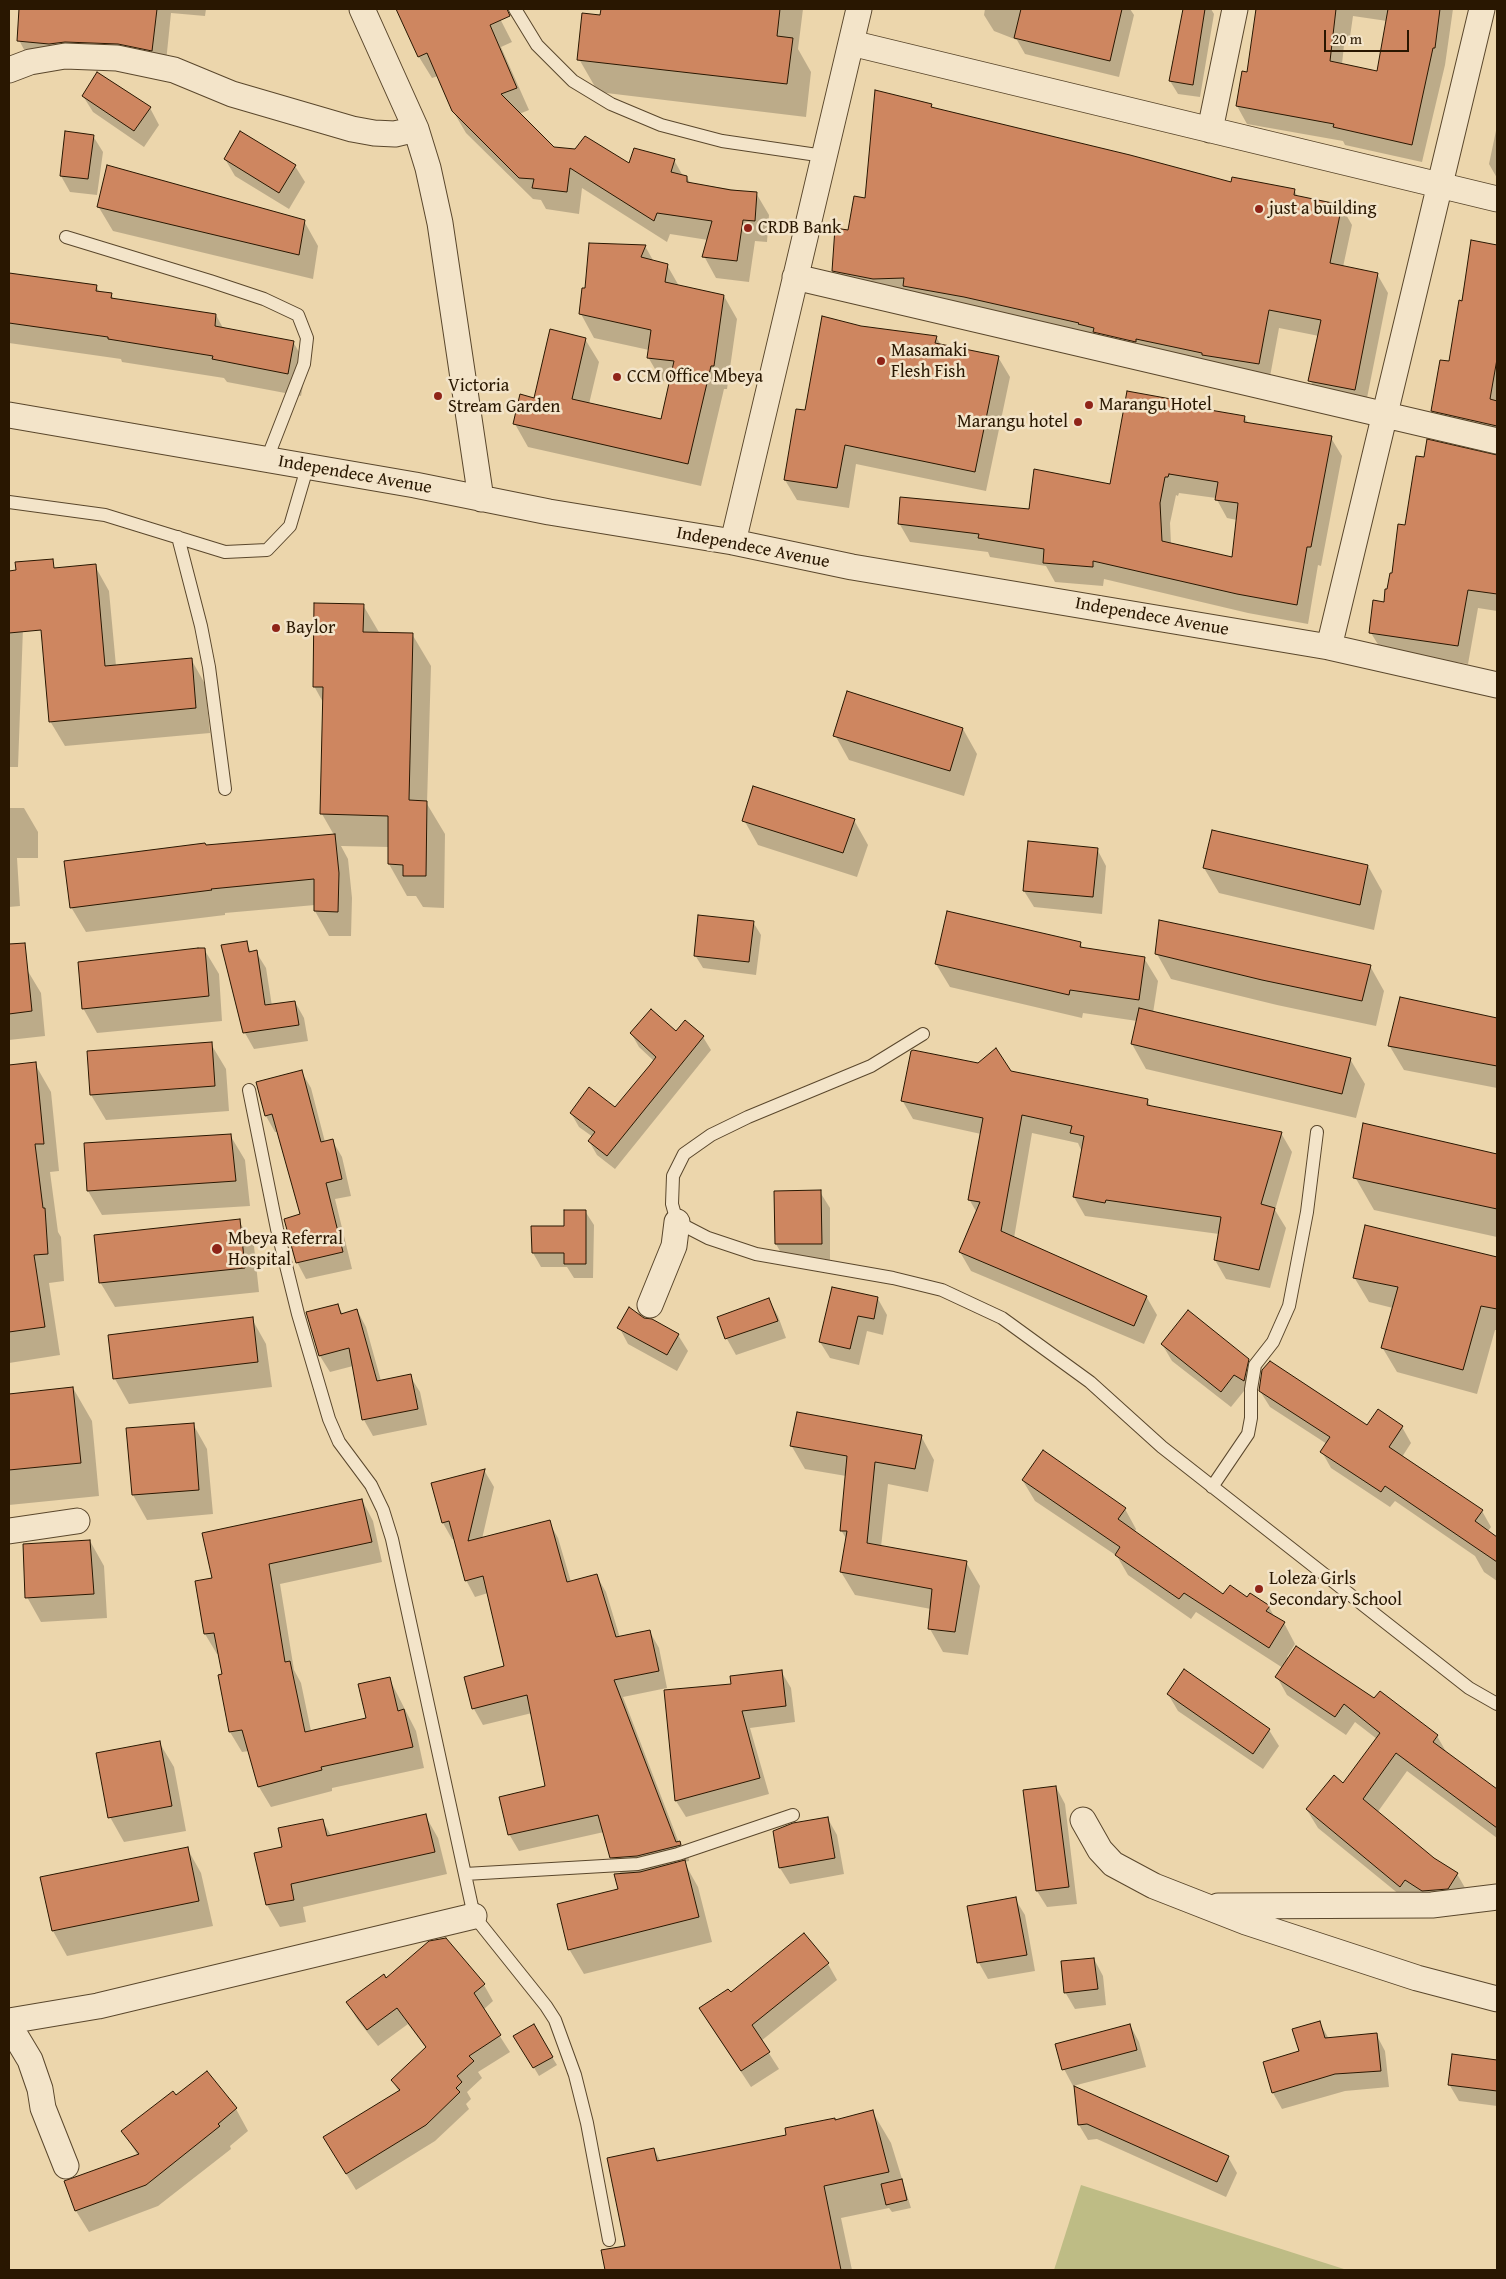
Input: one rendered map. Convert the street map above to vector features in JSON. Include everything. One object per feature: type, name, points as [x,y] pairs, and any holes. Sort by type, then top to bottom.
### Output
[{"type":"street","points":[[362,9],[416,129],[428,168],[440,223],[481,499]]},
{"type":"street","points":[[733,542],[859,9]]},
{"type":"street","points":[[1210,130],[1235,9]]},
{"type":"street","points":[[1329,647],[1482,9]]},
{"type":"street","points":[[851,43],[1497,200]]},
{"type":"street","points":[[9,70],[30,62],[65,56],[117,58],[174,70],[232,94],[352,129],[395,134],[416,129]]},
{"type":"street","points":[[795,277],[1497,441]]},
{"type":"street","name":"Independece Avenue","points":[[9,415],[733,542],[852,567],[1329,647],[1497,685]]},
{"type":"street","points":[[650,1305],[674,1246],[676,1222]]},
{"type":"street","points":[[9,1532],[77,1521]]},
{"type":"street","points":[[1083,1820],[1100,1850],[1113,1864],[1154,1886],[1246,1922],[1416,1978],[1497,1999]]},
{"type":"street","points":[[1205,1906],[1432,1905],[1497,1897]]},
{"type":"street","points":[[9,2021],[98,2006],[474,1916]]},
{"type":"street","points":[[9,2025],[30,2060],[40,2089],[43,2108],[66,2166]]},
{"type":"lane","points":[[515,9],[537,45],[573,81],[612,104],[661,125],[722,141],[824,156]]},
{"type":"lane","points":[[66,237],[264,299],[298,315],[307,338],[304,364],[267,459]]},
{"type":"lane","points":[[9,502],[104,516],[225,552],[267,550],[290,526],[307,468]]},
{"type":"lane","points":[[178,537],[201,626],[209,667],[225,790]]},
{"type":"lane","points":[[924,1034],[871,1066],[748,1117],[711,1135],[684,1154],[673,1176],[672,1204],[676,1222],[708,1238],[756,1254],[893,1278],[942,1290],[1002,1318],[1090,1382],[1162,1447],[1469,1688],[1497,1704]]},
{"type":"lane","points":[[249,1090],[277,1229],[298,1314],[329,1419],[339,1442],[371,1485],[383,1510],[392,1539],[474,1916],[546,2006],[555,2020],[575,2075],[587,2123],[609,2240]]},
{"type":"lane","points":[[1212,1487],[1248,1434],[1251,1418],[1251,1389],[1255,1365],[1273,1342],[1289,1306],[1307,1212],[1317,1132]]},
{"type":"lane","points":[[465,1874],[638,1864],[678,1854],[793,1816]]},
{"type":"shaded area","points":[[1081,2185],[1347,2270],[1054,2270]]},
{"type":"building","points":[[19,9],[157,9],[152,51],[118,44],[65,42],[49,44],[17,41]]},
{"type":"building","points":[[396,9],[507,9],[510,16],[490,25],[517,88],[501,94],[554,147],[575,149],[585,136],[629,163],[634,148],[675,159],[671,172],[687,176],[687,182],[731,190],[757,192],[755,221],[743,220],[737,261],[702,257],[712,221],[657,213],[654,221],[570,168],[567,192],[532,188],[534,179],[519,178],[452,111],[427,53],[418,57]]},
{"type":"building","points":[[601,9],[780,9],[777,36],[793,38],[787,84],[577,60],[582,13],[600,15]]},
{"type":"building","points":[[1021,9],[1122,9],[1110,61],[1014,38]]},
{"type":"building","points":[[1183,9],[1205,9],[1193,85],[1169,81]]},
{"type":"building","points":[[1256,9],[1336,9],[1330,61],[1377,71],[1388,9],[1440,9],[1435,48],[1433,48],[1412,145],[1333,127],[1334,124],[1236,106],[1242,71],[1247,72]]},
{"type":"building","points":[[97,72],[151,107],[134,131],[82,96]]},
{"type":"building","points":[[875,90],[932,104],[931,107],[1130,155],[1231,182],[1232,177],[1295,189],[1294,195],[1342,205],[1330,263],[1378,273],[1355,390],[1308,381],[1321,320],[1269,310],[1259,364],[1202,355],[1202,353],[1136,339],[1136,342],[1093,332],[1094,328],[1079,323],[964,297],[903,286],[904,278],[873,279],[832,271],[835,228],[848,230],[854,196],[865,198]]},
{"type":"building","points":[[65,131],[94,135],[88,179],[60,176]]},
{"type":"building","points":[[240,131],[296,165],[279,193],[224,159]]},
{"type":"building","points":[[107,165],[305,220],[299,255],[97,207]]},
{"type":"building","points":[[1471,240],[1497,245],[1497,359],[1490,399],[1497,401],[1497,426],[1431,411],[1440,360],[1449,361],[1459,300],[1462,301]]},
{"type":"building","points":[[589,243],[646,245],[641,257],[668,264],[665,282],[724,295],[714,366],[711,366],[688,464],[513,424],[520,394],[534,398],[550,329],[586,338],[572,399],[661,419],[674,361],[647,358],[651,330],[579,314],[582,288],[585,288]]},
{"type":"building","points":[[9,273],[97,285],[96,291],[112,293],[111,298],[216,314],[215,326],[294,341],[288,374],[212,359],[213,356],[108,339],[108,337],[9,323]]},
{"type":"building","points":[[822,316],[861,326],[937,336],[935,343],[999,356],[975,472],[845,445],[837,488],[784,480],[796,409],[805,410]]},
{"type":"building","points":[[1127,391],[1182,401],[1181,405],[1245,416],[1244,422],[1332,436],[1311,547],[1307,547],[1297,605],[1237,594],[1093,561],[1093,567],[1043,563],[1044,549],[978,538],[979,534],[898,524],[900,497],[1029,509],[1034,469],[1110,484]],"holes":[[[1169,474],[1218,482],[1215,500],[1238,503],[1232,557],[1162,541],[1160,503],[1165,477],[1168,477]]]},
{"type":"building","points":[[1427,439],[1497,455],[1497,594],[1468,590],[1458,646],[1369,633],[1373,600],[1384,602],[1385,589],[1387,589],[1390,573],[1392,573],[1398,524],[1405,525],[1416,456],[1424,457]]},
{"type":"building","points":[[53,559],[54,568],[96,564],[105,666],[192,658],[196,708],[49,722],[41,630],[9,633],[9,571],[16,570],[15,562]]},
{"type":"building","points":[[314,603],[364,604],[363,632],[413,633],[409,800],[427,801],[426,876],[403,876],[403,865],[388,864],[388,816],[320,814],[323,687],[313,687]]},
{"type":"building","points":[[847,691],[963,728],[950,771],[833,736]]},
{"type":"building","points":[[753,786],[855,819],[843,853],[742,821]]},
{"type":"building","points":[[1212,830],[1368,865],[1360,905],[1203,868]]},
{"type":"building","points":[[335,834],[339,873],[338,912],[314,911],[314,879],[211,889],[70,908],[64,861],[205,843],[206,845]]},
{"type":"building","points":[[1028,841],[1098,848],[1093,897],[1023,891]]},
{"type":"building","points":[[947,911],[1081,942],[1080,947],[1145,957],[1139,1000],[1070,990],[1069,995],[935,964]]},
{"type":"building","points":[[698,915],[754,921],[749,962],[694,956]]},
{"type":"building","points":[[1159,920],[1371,965],[1362,1001],[1262,980],[1155,954]]},
{"type":"building","points":[[247,941],[249,952],[257,950],[265,1005],[295,1001],[299,1025],[243,1033],[221,945]]},
{"type":"building","points":[[25,943],[32,1011],[9,1014],[9,944]]},
{"type":"building","points":[[205,948],[209,996],[82,1009],[78,962]]},
{"type":"building","points":[[1400,997],[1497,1018],[1497,1066],[1388,1046]]},
{"type":"building","points":[[1139,1008],[1351,1058],[1342,1094],[1131,1044]]},
{"type":"building","points":[[651,1009],[676,1031],[685,1020],[704,1036],[607,1156],[588,1141],[595,1132],[570,1113],[589,1087],[615,1107],[650,1065],[656,1057],[630,1033]]},
{"type":"building","points":[[212,1042],[215,1086],[90,1095],[87,1051]]},
{"type":"building","points":[[996,1048],[1011,1071],[1148,1099],[1147,1105],[1282,1132],[1261,1204],[1275,1208],[1259,1270],[1214,1260],[1221,1217],[1106,1200],[1105,1203],[1073,1197],[1084,1136],[1070,1133],[1072,1126],[1022,1115],[1001,1231],[1147,1296],[1134,1326],[959,1252],[980,1202],[968,1200],[983,1118],[901,1101],[911,1051],[978,1063]]},
{"type":"building","points":[[36,1062],[44,1144],[35,1144],[43,1208],[45,1208],[48,1254],[34,1255],[45,1327],[9,1332],[9,1065]]},
{"type":"building","points":[[302,1070],[321,1142],[333,1139],[342,1179],[326,1183],[343,1252],[296,1263],[284,1219],[300,1214],[272,1114],[265,1116],[256,1082]]},
{"type":"building","points":[[1363,1123],[1497,1154],[1497,1209],[1353,1178]]},
{"type":"building","points":[[231,1134],[236,1181],[87,1191],[84,1143]]},
{"type":"building","points":[[821,1190],[822,1244],[775,1244],[774,1191]]},
{"type":"building","points":[[564,1210],[586,1210],[586,1264],[564,1264],[564,1253],[532,1253],[531,1226],[564,1226]]},
{"type":"building","points":[[240,1219],[245,1268],[99,1283],[94,1235]]},
{"type":"building","points":[[1365,1225],[1497,1257],[1497,1309],[1481,1306],[1463,1370],[1381,1348],[1398,1287],[1353,1278]]},
{"type":"building","points":[[832,1287],[878,1297],[874,1319],[858,1316],[850,1349],[819,1342]]},
{"type":"building","points":[[769,1298],[778,1321],[725,1339],[717,1317]]},
{"type":"building","points":[[338,1304],[341,1314],[357,1309],[377,1381],[411,1374],[418,1409],[362,1420],[349,1348],[319,1356],[306,1312]]},
{"type":"building","points":[[629,1307],[644,1318],[652,1319],[679,1334],[667,1355],[617,1328]]},
{"type":"building","points":[[1188,1310],[1249,1359],[1244,1381],[1234,1375],[1221,1392],[1161,1344]]},
{"type":"building","points":[[253,1317],[258,1362],[113,1379],[108,1335]]},
{"type":"building","points":[[1270,1361],[1367,1425],[1378,1409],[1403,1426],[1389,1447],[1483,1510],[1475,1521],[1497,1537],[1497,1562],[1385,1486],[1381,1492],[1320,1452],[1330,1437],[1259,1391],[1262,1370]]},
{"type":"building","points":[[73,1387],[81,1463],[9,1470],[9,1394]]},
{"type":"building","points":[[797,1412],[922,1435],[915,1469],[875,1462],[867,1543],[967,1561],[955,1632],[928,1629],[932,1589],[840,1572],[847,1531],[840,1531],[847,1456],[790,1446]]},
{"type":"building","points":[[194,1423],[199,1490],[132,1495],[126,1428]]},
{"type":"building","points":[[1043,1450],[1126,1508],[1118,1519],[1223,1594],[1230,1585],[1247,1597],[1250,1593],[1270,1606],[1266,1611],[1285,1622],[1269,1648],[1184,1593],[1179,1599],[1115,1555],[1120,1547],[1022,1480]]},
{"type":"building","points":[[485,1469],[468,1541],[550,1520],[567,1582],[597,1574],[616,1637],[650,1630],[659,1671],[614,1680],[676,1842],[680,1841],[681,1845],[637,1856],[610,1858],[598,1815],[508,1835],[499,1797],[545,1786],[527,1695],[472,1709],[464,1677],[504,1666],[483,1576],[465,1581],[449,1521],[442,1523],[431,1483]]},
{"type":"building","points":[[362,1499],[372,1542],[269,1564],[285,1662],[290,1661],[305,1732],[366,1718],[358,1684],[390,1677],[398,1711],[404,1709],[413,1747],[321,1767],[322,1770],[258,1787],[242,1730],[229,1732],[218,1675],[222,1674],[214,1633],[204,1634],[195,1581],[212,1578],[202,1533]]},
{"type":"building","points":[[90,1540],[94,1594],[25,1598],[23,1544]]},
{"type":"building","points":[[1296,1646],[1374,1698],[1380,1691],[1438,1735],[1433,1742],[1497,1789],[1497,1828],[1396,1753],[1363,1799],[1434,1858],[1458,1873],[1448,1889],[1422,1891],[1405,1880],[1400,1887],[1306,1809],[1334,1775],[1343,1783],[1380,1733],[1344,1704],[1335,1717],[1275,1677]]},
{"type":"building","points":[[1184,1669],[1270,1729],[1253,1754],[1167,1694]]},
{"type":"building","points":[[782,1670],[786,1706],[742,1711],[760,1778],[675,1801],[664,1690],[731,1684],[730,1676]]},
{"type":"building","points":[[160,1741],[172,1806],[108,1818],[96,1753]]},
{"type":"building","points":[[1056,1786],[1069,1887],[1036,1891],[1023,1790]]},
{"type":"building","points":[[426,1814],[435,1852],[291,1884],[294,1900],[266,1905],[254,1853],[282,1847],[278,1828],[323,1819],[327,1836]]},
{"type":"building","points":[[828,1817],[835,1858],[779,1868],[773,1831],[793,1823]]},
{"type":"building","points":[[188,1847],[199,1901],[52,1931],[40,1877]]},
{"type":"building","points":[[685,1860],[699,1917],[568,1950],[557,1904],[618,1889],[614,1874],[640,1872]]},
{"type":"building","points":[[1016,1897],[1027,1955],[977,1963],[967,1906]]},
{"type":"building","points":[[804,1933],[829,1963],[752,2025],[770,2052],[741,2071],[699,2008],[728,1989],[731,1992]]},
{"type":"building","points":[[446,1938],[485,1984],[474,1993],[501,2035],[469,2056],[474,2061],[457,2076],[462,2082],[456,2088],[460,2092],[426,2125],[346,2174],[323,2137],[400,2090],[391,2080],[426,2047],[397,2008],[367,2030],[346,2002],[384,1974],[386,1978],[429,1941]]},
{"type":"building","points":[[1094,1958],[1098,1989],[1064,1993],[1061,1961]]},
{"type":"building","points":[[1320,2021],[1325,2038],[1377,2033],[1381,2071],[1335,2074],[1272,2093],[1263,2062],[1299,2051],[1292,2029]]},
{"type":"building","points":[[534,2024],[553,2057],[533,2068],[513,2036]]},
{"type":"building","points":[[1130,2024],[1137,2050],[1062,2070],[1055,2044]]},
{"type":"building","points":[[1452,2054],[1497,2060],[1497,2091],[1448,2085]]},
{"type":"building","points":[[207,2071],[237,2108],[218,2124],[220,2126],[146,2185],[75,2211],[64,2181],[139,2154],[121,2131],[173,2091],[176,2095]]},
{"type":"building","points":[[1074,2086],[1229,2156],[1217,2182],[1087,2124],[1078,2125]]},
{"type":"building","points":[[873,2110],[889,2172],[824,2186],[841,2270],[605,2270],[601,2250],[625,2246],[607,2158],[654,2148],[657,2161],[786,2135],[785,2128],[835,2118],[835,2120]]},
{"type":"building","points":[[902,2179],[907,2200],[886,2205],[881,2184]]},
{"type":"place","name":"just a building","points":[[1259,209]]},
{"type":"place","name":"CRDB Bank","points":[[748,228]]},
{"type":"place","name":"Masamaki Flesh Fish","points":[[881,361]]},
{"type":"place","name":"CCM Office Mbeya","points":[[617,377]]},
{"type":"place","name":"Victoria Stream Garden","points":[[438,396]]},
{"type":"place","name":"Marangu Hotel","points":[[1089,405]]},
{"type":"place","name":"Marangu hotel","points":[[1078,422]]},
{"type":"place","name":"Baylor","points":[[276,628]]},
{"type":"place","name":"Mbeya Referral Hospital","points":[[217,1249]]},
{"type":"place","name":"Loleza Girls Secondary School","points":[[1259,1589]]}]
